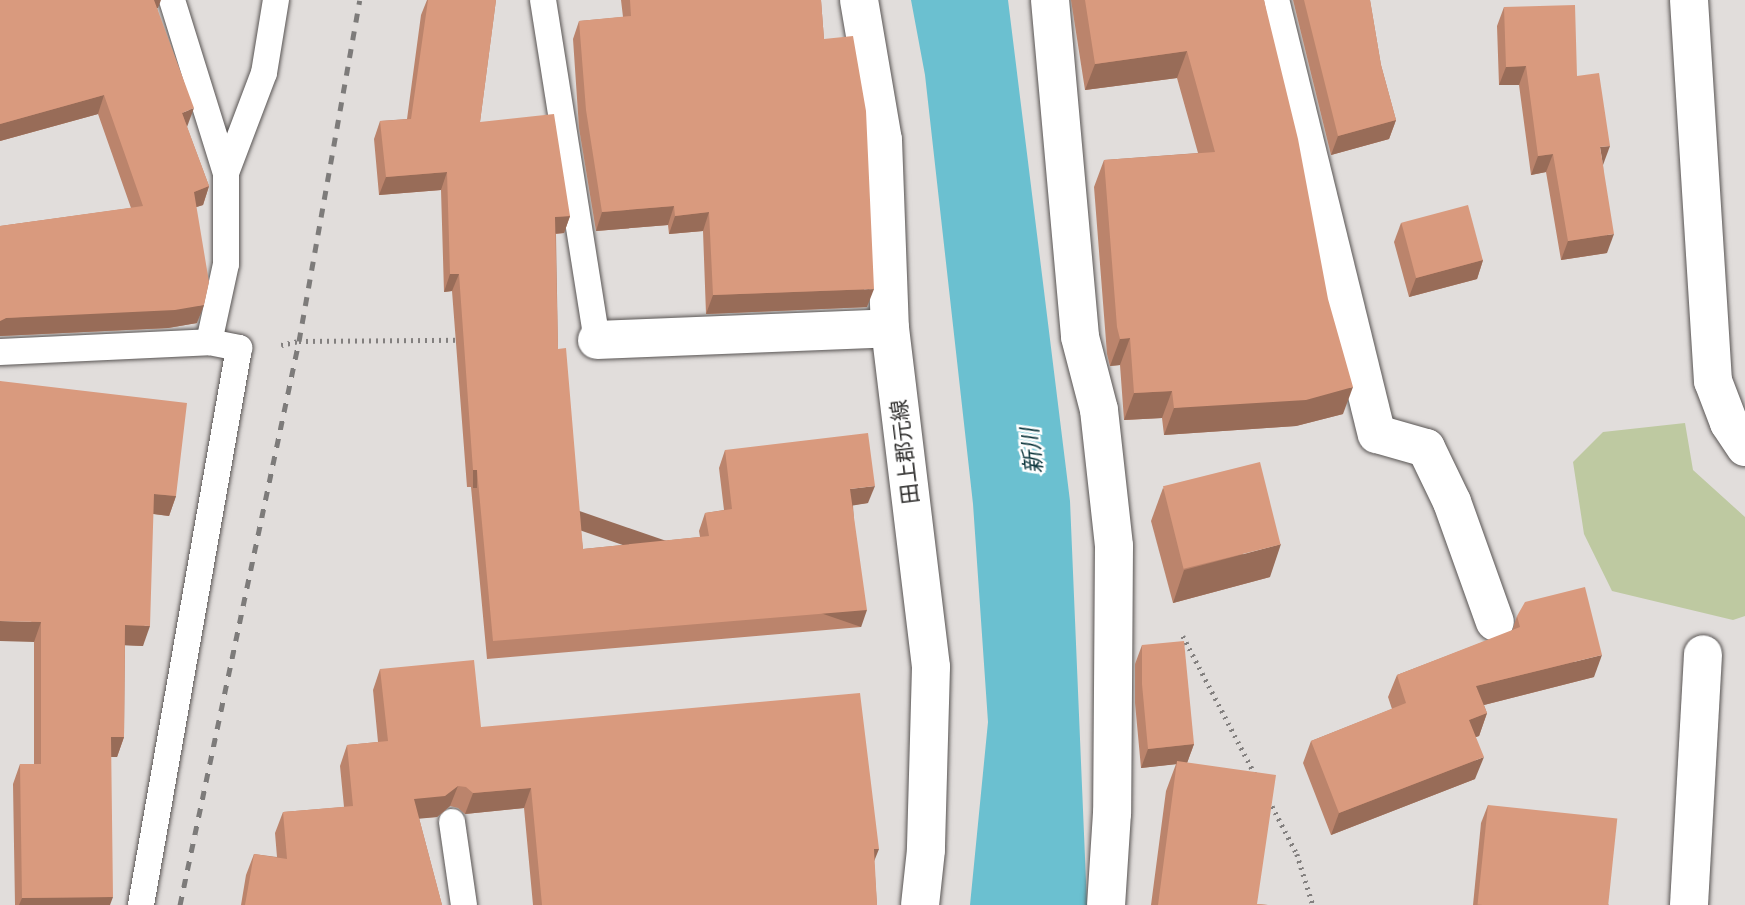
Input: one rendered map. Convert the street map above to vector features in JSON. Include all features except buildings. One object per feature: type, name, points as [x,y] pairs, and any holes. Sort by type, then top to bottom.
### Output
[{"type":"street","name":"田上郡元線","points":[[859,0],[883,140],[890,328],[931,667],[926,850],[920,905]]},
{"type":"street","points":[[1050,0],[1080,337],[1099,410],[1114,546],[1112,813],[1106,905]]},
{"type":"street","points":[[1270,0],[1377,434],[1426,448],[1452,502],[1495,622]]},
{"type":"street","points":[[1689,0],[1713,381],[1729,423],[1745,447]]},
{"type":"street","points":[[597,340],[890,328]]},
{"type":"street","points":[[1689,905],[1703,654]]},
{"type":"lane","points":[[172,0],[226,173],[226,264],[209,342]]},
{"type":"lane","points":[[226,173],[264,72],[276,0]]},
{"type":"lane","points":[[543,0],[597,340]]},
{"type":"lane","points":[[0,352],[209,342],[239,348],[141,905]]},
{"type":"lane","points":[[452,822],[464,905]]},
{"type":"path","points":[[239,348],[274,347],[299,341],[475,340]]},
{"type":"path","points":[[1183,636],[1259,782]]},
{"type":"path","points":[[1265,794],[1297,855],[1312,905]]},
{"type":"green space","points":[[1685,423],[1693,470],[1745,517],[1745,616],[1733,620],[1612,591],[1584,534],[1573,462],[1603,432]]},
{"type":"water","name":"新川","points":[[911,0],[1008,0],[1070,501],[1087,905],[970,905],[988,722],[973,504],[925,75]]},
{"type":"railway","points":[[180,905],[299,341],[360,0]]}]
